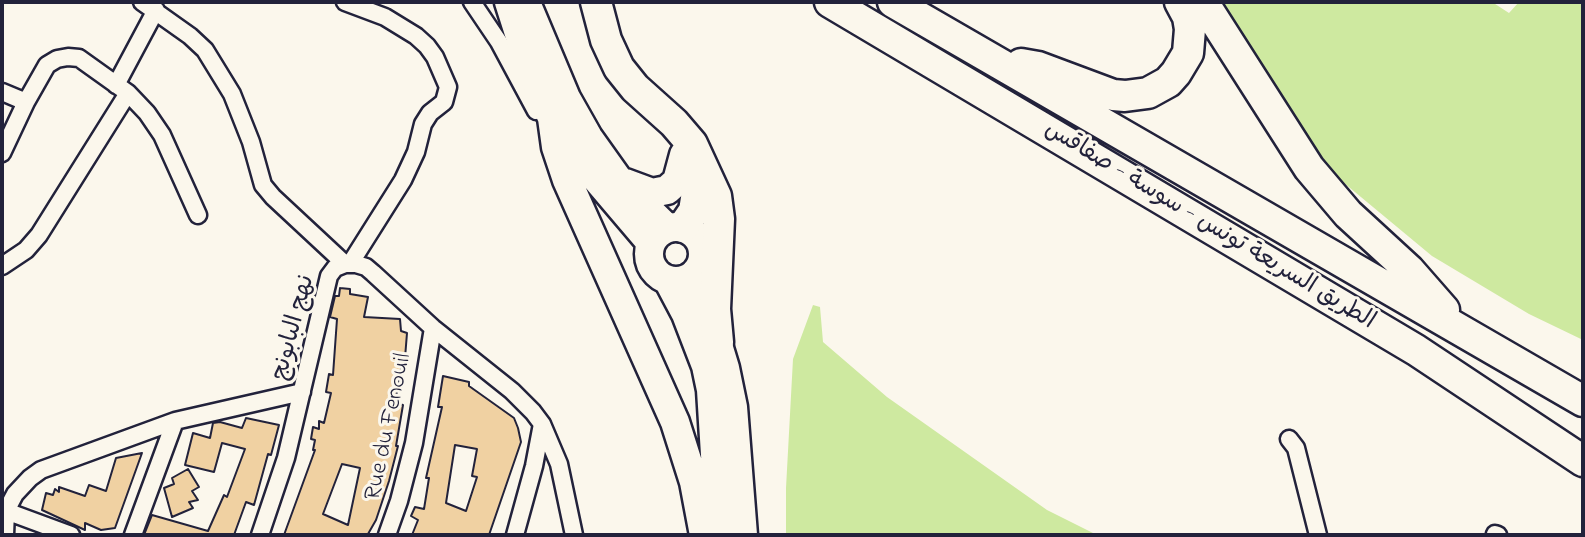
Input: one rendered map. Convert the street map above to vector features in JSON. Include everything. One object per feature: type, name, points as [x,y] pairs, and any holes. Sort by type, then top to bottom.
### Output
[{"type":"highway","points":[[509,2],[529,65],[552,118],[590,172],[667,233],[697,236],[703,250],[701,265],[696,272],[683,280],[668,280]]},
{"type":"highway","points":[[526,2],[575,117],[620,182],[667,233]]},
{"type":"highway","points":[[584,2],[598,52],[609,74],[624,95],[684,155],[694,174],[697,192],[694,211],[667,233],[649,261],[653,269],[668,280],[686,314],[709,378],[715,419],[720,535]]},
{"type":"highway","points":[[596,2],[606,40],[619,68],[635,88],[674,123],[692,144],[716,196],[719,219],[715,301],[718,342]]},
{"type":"highway","name":"الطريق السريعة تونس - سوسة - صفاقس","points":[[830,2],[1416,350],[1583,461]]},
{"type":"highway","name":"الطريق السريعة تونس - سوسة - صفاقس","points":[[893,2],[1455,324],[1583,401]]},
{"type":"highway","points":[[1002,66],[1031,65],[1113,95],[1148,93],[1168,82],[1177,73],[1188,52],[1190,29],[1180,2]]},
{"type":"highway","points":[[1203,2],[1309,168],[1349,214],[1425,288],[1455,324]]},
{"type":"highway","points":[[552,118],[555,147],[567,180],[676,422],[694,482],[704,535]]},
{"type":"highway","points":[[620,182],[652,193],[667,190],[677,181],[684,155]]},
{"type":"highway","points":[[696,272],[718,342],[733,407],[743,535]]},
{"type":"street","points":[[142,2],[156,10],[205,50],[232,94],[251,142],[263,185],[348,264],[403,180],[416,152],[423,124],[430,113],[444,102],[448,87],[435,57],[416,36],[385,17],[345,2]]},
{"type":"street","points":[[472,2],[499,42],[555,147]]},
{"type":"street","points":[[2,266],[26,250],[39,235],[122,89],[156,10]]},
{"type":"street","points":[[2,153],[47,65],[68,57],[79,58],[122,89],[147,113],[162,135],[198,215]]},
{"type":"street","points":[[2,92],[26,102]]},
{"type":"street","name":"نهج البابونج","points":[[260,535],[286,458],[329,276],[335,268],[348,264],[366,267],[433,328],[512,391],[542,424],[559,464],[574,535]]},
{"type":"street","name":"Rue du Fenouil","points":[[387,535],[403,489],[414,443],[433,328]]},
{"type":"street","points":[[5,535],[6,511],[22,486],[41,470],[175,421],[302,392]]},
{"type":"street","points":[[133,535],[175,421]]},
{"type":"street","points":[[516,535],[542,424]]},
{"type":"street","points":[[1289,439],[1296,448],[1318,535]]},
{"type":"street","points":[[534,466],[546,462],[559,464]]},
{"type":"street","points":[[6,511],[71,535]]},
{"type":"green space","points":[[1219,2],[1492,2],[1509,13],[1519,2],[1583,2],[1583,340],[1529,314],[1432,256],[1326,168]]},
{"type":"green space","points":[[813,305],[820,307],[823,342],[887,397],[1047,510],[1097,535],[786,535],[793,359]]},
{"type":"building","points":[[340,288],[350,289],[350,294],[368,297],[364,317],[400,319],[401,331],[407,333],[405,358],[403,357],[395,403],[403,405],[398,446],[376,520],[368,534],[372,535],[284,535],[315,450],[315,440],[311,439],[313,427],[319,429],[319,421],[324,423],[331,393],[326,392],[329,374],[333,375],[337,319],[330,317],[335,296],[339,296]],"holes":[[[342,464],[360,468],[348,525],[323,514]]]},
{"type":"building","points":[[443,376],[469,382],[469,386],[514,418],[518,428],[521,442],[489,535],[412,535],[418,520],[411,516],[415,507],[424,509],[429,478],[426,478],[442,407],[438,407]],"holes":[[[455,445],[477,449],[472,476],[477,477],[466,511],[446,503]]]},
{"type":"building","points":[[246,418],[279,425],[254,505],[246,502],[234,535],[144,535],[152,515],[208,531],[224,495],[227,497],[245,449],[222,443],[214,472],[185,465],[193,433],[210,438],[213,423],[220,422],[242,428]]},
{"type":"building","points":[[142,453],[115,528],[101,530],[85,523],[85,530],[42,510],[46,493],[53,495],[55,489],[59,492],[59,487],[85,496],[89,485],[106,491],[116,458]]},
{"type":"building","points":[[188,469],[199,487],[192,491],[198,500],[189,502],[193,508],[172,517],[164,488],[174,484],[172,478]]}]
